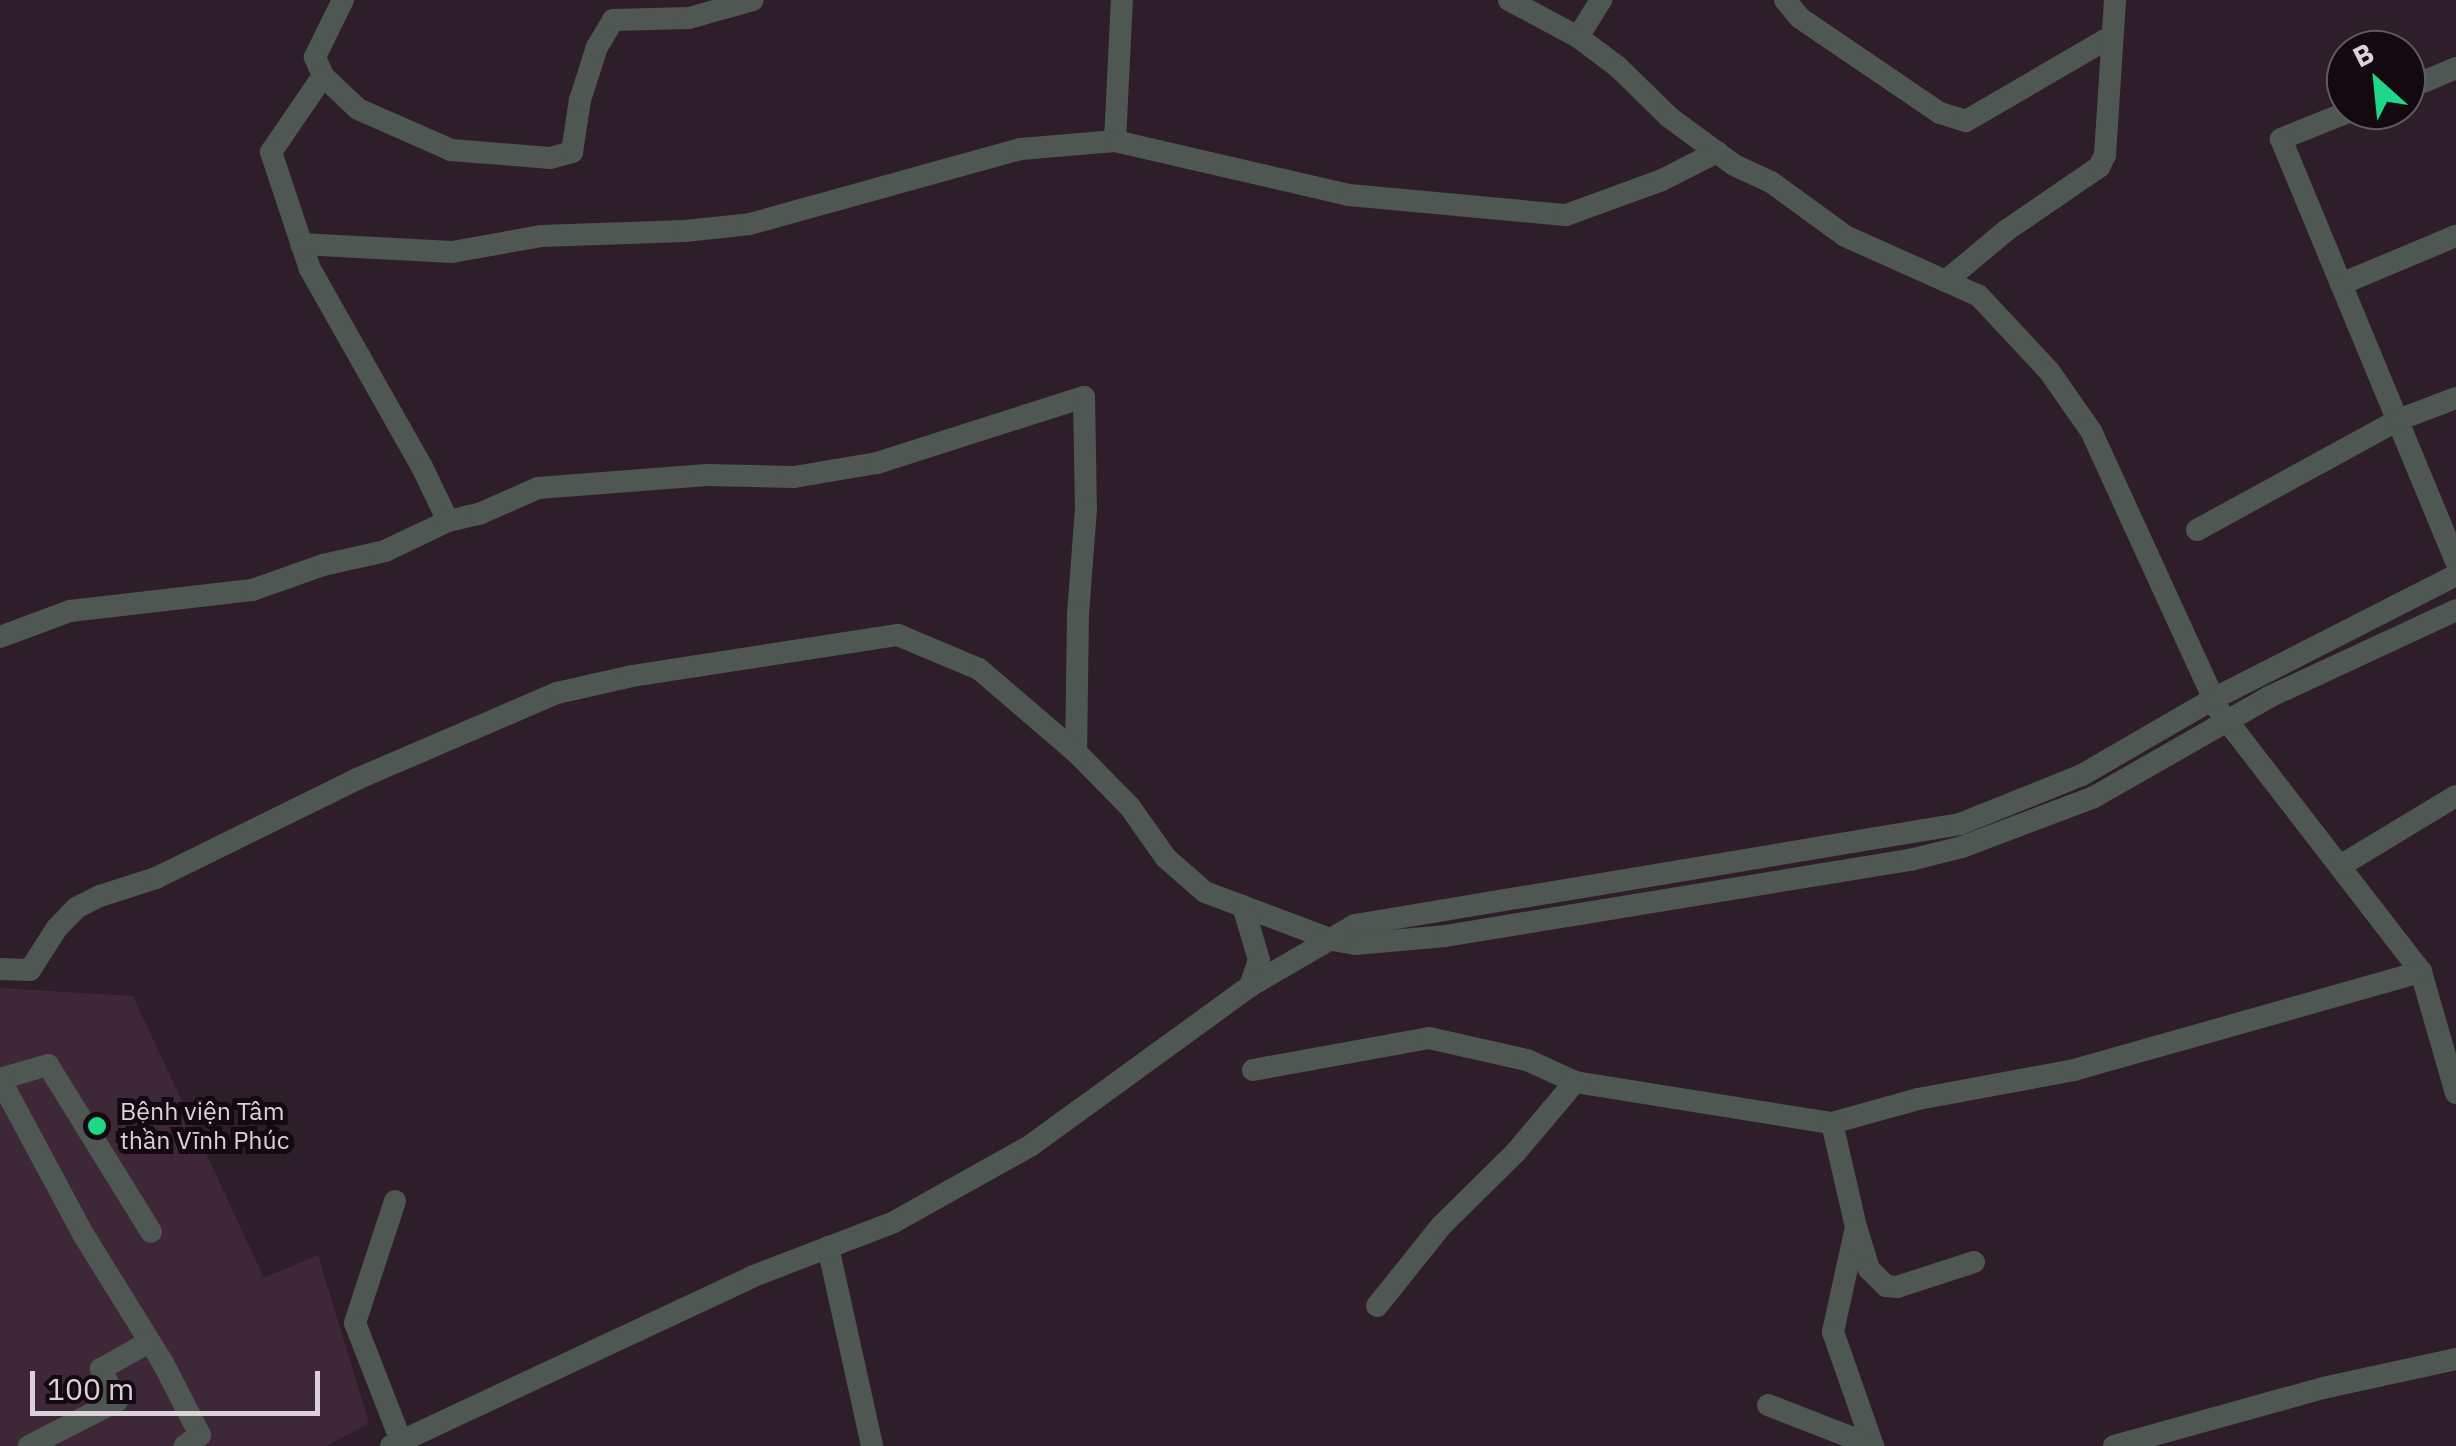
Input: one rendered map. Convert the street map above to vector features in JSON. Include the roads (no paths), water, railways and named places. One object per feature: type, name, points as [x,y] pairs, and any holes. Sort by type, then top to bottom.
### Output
[{"type":"street","points":[[343,0],[315,57],[322,76],[358,109],[451,150],[550,158],[572,152],[580,100],[597,47],[613,20],[689,18],[754,0]]},
{"type":"street","points":[[1115,141],[1122,0]]},
{"type":"street","points":[[1509,0],[1578,37],[1717,152],[1772,182],[1845,236],[1979,296],[2014,330],[2091,431],[2220,709],[2421,972],[2456,1093]]},
{"type":"street","points":[[1578,37],[1601,0]]},
{"type":"street","points":[[1785,0],[1800,18],[1924,102],[1966,121],[2112,36]]},
{"type":"street","points":[[1947,280],[2007,230],[2099,167],[2105,155],[2115,0]]},
{"type":"street","points":[[2426,80],[2456,68]]},
{"type":"street","points":[[322,76],[271,152],[310,270],[448,521]]},
{"type":"street","points":[[2326,120],[2282,138],[2456,562]]},
{"type":"street","points":[[300,244],[452,252],[540,236],[649,234],[750,224],[1021,149],[1115,141],[1350,194],[1566,215],[1662,180],[1717,152]]},
{"type":"street","points":[[2342,284],[2456,236]]},
{"type":"street","points":[[0,637],[70,611],[252,590],[323,565],[385,551],[448,521],[479,514],[538,488],[706,474],[794,477],[878,463],[1084,397],[1086,508],[1078,614],[1076,752]]},
{"type":"street","points":[[2198,530],[2398,420],[2456,398]]},
{"type":"street","points":[[0,969],[30,970],[57,928],[76,908],[100,896],[156,878],[356,779],[558,694],[632,676],[898,636],[979,670],[1076,752],[1130,808],[1166,858],[1205,892],[1333,940],[1356,944],[1446,936],[1910,860],[2030,824],[2094,797],[2220,709],[2456,575]]},
{"type":"street","points":[[396,1201],[355,1322],[396,1443],[751,1277],[894,1222],[1030,1146],[1250,986],[1354,925],[1960,824],[2082,775],[2220,709],[2456,610]]},
{"type":"street","points":[[2082,775],[2094,797]]},
{"type":"street","points":[[2340,866],[2456,796]]},
{"type":"street","points":[[1243,906],[1258,960],[1250,986]]},
{"type":"street","points":[[1253,1070],[1429,1038],[1527,1060],[1575,1082],[1832,1123],[1918,1099],[2074,1070],[2421,972]]},
{"type":"street","points":[[151,1232],[48,1064],[1,1080],[83,1234],[150,1342],[200,1435],[184,1446]]},
{"type":"street","points":[[1377,1306],[1442,1226],[1516,1152],[1575,1082]]},
{"type":"street","points":[[1832,1123],[1869,1269],[1886,1286],[1897,1287],[1974,1262]]},
{"type":"street","points":[[1768,1405],[1873,1446],[1833,1332],[1856,1227]]},
{"type":"street","points":[[828,1247],[872,1446]]},
{"type":"street","points":[[29,1446],[117,1401],[101,1370],[150,1342]]},
{"type":"street","points":[[2114,1446],[2323,1388],[2456,1359]]},
{"type":"place","name":"Bệnh viện Tâm thần Vĩnh Phúc","points":[[97,1126]]}]
